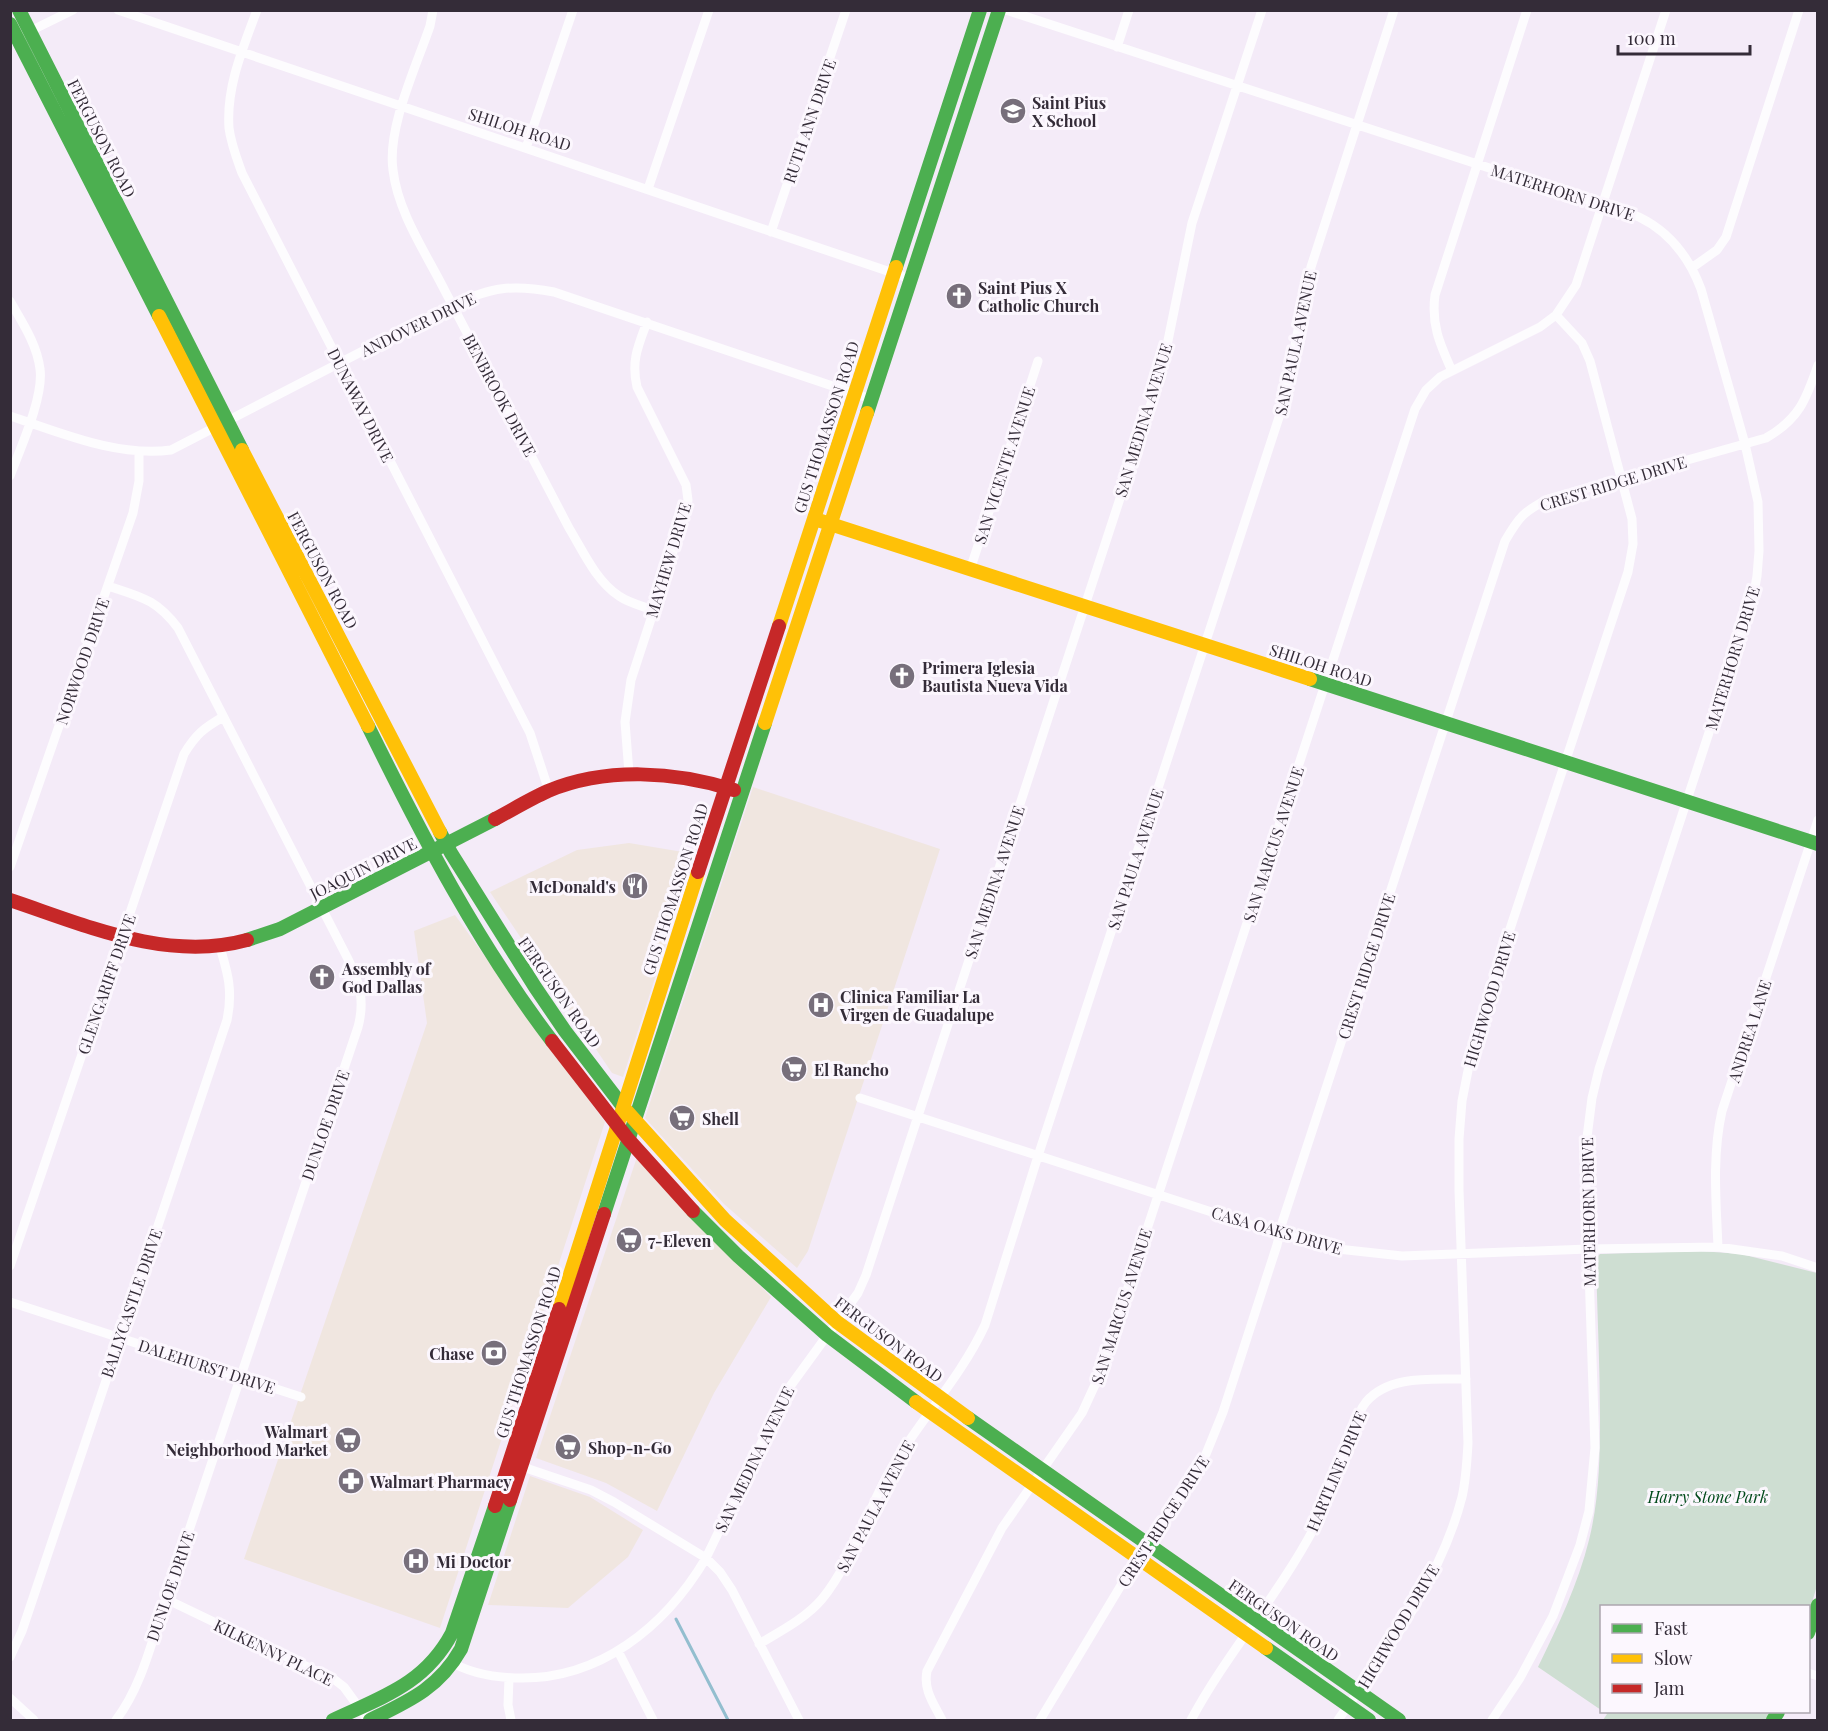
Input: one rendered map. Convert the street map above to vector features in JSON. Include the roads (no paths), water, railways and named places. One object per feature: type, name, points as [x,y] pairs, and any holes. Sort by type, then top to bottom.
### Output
[{"type":"main road","name":"FERGUSON ROAD","points":[[19,10],[19,36]]},
{"type":"main road","name":"GUS THOMASSON ROAD","points":[[369,1720],[424,1693],[441,1680],[462,1649],[483,1563],[563,1317],[623,1107],[980,10]]},
{"type":"main road","name":"GUS THOMASSON ROAD","points":[[563,1317],[634,1121],[999,10]]},
{"type":"main road","name":"FERGUSON ROAD","points":[[10,24],[19,36],[122,228],[317,609],[470,886],[565,1031],[634,1121],[725,1220],[837,1322],[939,1398],[1399,1720]]},
{"type":"main road","points":[[943,124],[959,130]]},
{"type":"main road","name":"SHILOH ROAD","points":[[813,519],[1814,843]]},
{"type":"main road","name":"FERGUSON ROAD","points":[[317,609],[407,805],[466,913],[525,1005],[628,1138],[670,1187],[738,1256],[827,1335],[930,1412],[1369,1720]]},
{"type":"main road","name":"JOAQUIN DRIVE","points":[[10,900],[122,936],[164,946],[220,947],[259,938],[549,791],[602,777],[629,773],[692,778],[741,793]]},
{"type":"main road","points":[[685,912],[700,917]]},
{"type":"main road","points":[[654,1009],[666,1023]]},
{"type":"main road","name":"GUS THOMASSON ROAD","points":[[333,1720],[408,1683],[431,1668],[452,1633],[483,1563]]},
{"type":"main road","points":[[1810,1630],[1818,1605]]},
{"type":"street","points":[[19,36],[73,10]]},
{"type":"street","name":"DUNAWAY DRIVE","points":[[257,10],[232,84],[228,107],[229,130],[242,173],[530,733],[549,791]]},
{"type":"street","name":"BENBROOK DRIVE","points":[[433,10],[430,26],[396,129],[392,170],[399,195],[406,214],[452,305],[588,561],[602,581],[618,596],[653,610]]},
{"type":"street","points":[[526,147],[573,10]]},
{"type":"street","points":[[648,189],[709,10]]},
{"type":"street","name":"RUTH ANN DRIVE","points":[[771,232],[846,10]]},
{"type":"street","name":"MATERHORN DRIVE","points":[[1006,10],[1639,217],[1661,230],[1676,244],[1693,267],[1701,289],[1758,502],[1757,576],[1753,598],[1592,1098],[1585,1153],[1595,1448],[1589,1511],[1580,1545],[1553,1616],[1521,1678],[1491,1720]]},
{"type":"street","points":[[1117,47],[1129,10]]},
{"type":"street","name":"SAN MEDINA AVENUE","points":[[440,1656],[471,1671],[509,1678],[526,1678],[580,1670],[632,1643],[683,1593],[706,1558],[786,1392],[858,1293],[866,1275],[1162,370],[1192,224],[1262,10]]},
{"type":"street","name":"SAN PAULA AVENUE","points":[[759,1644],[808,1612],[822,1599],[836,1578],[905,1446],[974,1348],[985,1325],[1282,408],[1311,267],[1394,10]]},
{"type":"street","points":[[1452,371],[1435,329],[1433,312],[1435,294],[1527,10]]},
{"type":"street","name":"SAN MARCUS AVENUE","points":[[942,1720],[927,1691],[925,1682],[927,1671],[1002,1528],[1082,1413],[1093,1390],[1415,409],[1426,390],[1440,377],[1540,327],[1556,315],[1576,285],[1666,10]]},
{"type":"street","points":[[1693,267],[1717,250],[1726,237],[1799,10]]},
{"type":"street","name":"SHILOH ROAD","points":[[121,11],[911,279]]},
{"type":"street","name":"ANDOVER DRIVE","points":[[10,416],[118,450],[139,452],[171,450],[473,295],[497,288],[531,287],[554,292],[646,322],[871,399]]},
{"type":"street","points":[[10,300],[32,340],[41,371],[39,390],[10,476]]},
{"type":"street","name":"HIGHWOOD DRIVE","points":[[1338,1720],[1402,1626],[1427,1582],[1456,1516],[1467,1468],[1459,1139],[1462,1101],[1468,1068],[1475,1035],[1628,572],[1633,543],[1632,519],[1590,361],[1582,343],[1556,315]]},
{"type":"street","name":"MAYHEW DRIVE","points":[[629,773],[625,722],[631,680],[688,500],[686,485],[637,387],[633,372],[634,358],[646,322]]},
{"type":"street","name":"SAN VICENTE AVENUE","points":[[970,570],[1038,361]]},
{"type":"street","name":"CREST RIDGE DRIVE","points":[[1040,1720],[1138,1557],[1195,1475],[1214,1435],[1505,541],[1518,518],[1529,508],[1548,499],[1766,438],[1784,428],[1796,413],[1808,393],[1818,365]]},
{"type":"street","name":"NORWOOD DRIVE","points":[[10,867],[133,513],[139,481],[139,452]]},
{"type":"street","name":"DUNLOE DRIVE","points":[[108,586],[153,602],[168,614],[178,628],[359,980],[362,994],[362,1012],[166,1599],[135,1689],[128,1705],[116,1720]]},
{"type":"street","name":"GLENGARIFF DRIVE","points":[[10,1266],[184,754],[194,737],[204,728],[224,717]]},
{"type":"street","name":"ANDREA LANE","points":[[1718,1247],[1715,1153],[1717,1132],[1722,1111],[1814,843],[1818,820]]},
{"type":"street","name":"BALLYCASTLE DRIVE","points":[[10,1657],[22,1631],[227,1020],[231,986],[220,947]]},
{"type":"street","name":"CASA OAKS DRIVE","points":[[860,1098],[1279,1234],[1338,1249],[1402,1256],[1718,1247],[1782,1256],[1818,1268]]},
{"type":"street","name":"DALEHURST DRIVE","points":[[10,1302],[301,1396]]},
{"type":"street","name":"HARTLINE DRIVE","points":[[1191,1720],[1314,1528],[1358,1416],[1366,1402],[1390,1385],[1405,1382],[1466,1379]]},
{"type":"street","points":[[516,1464],[604,1496],[706,1558],[720,1572],[732,1590],[799,1720]]},
{"type":"street","name":"KILKENNY PLACE","points":[[166,1599],[335,1680],[344,1687],[369,1720]]},
{"type":"street","points":[[618,1651],[653,1720]]},
{"type":"street","points":[[509,1678],[508,1705],[511,1720]]},
{"type":"street","points":[[10,1698],[34,1720]]},
{"type":"waterway","points":[[676,1619],[728,1720]]},
{"type":"place","name":"Saint Pius X School","points":[[1013,111]]},
{"type":"place","name":"Saint Pius X Catholic Church","points":[[959,296]]},
{"type":"place","name":"Primera Iglesia Bautista Nueva Vida","points":[[902,676]]},
{"type":"place","name":"McDonald's","points":[[635,886]]},
{"type":"place","name":"Assembly of God Dallas","points":[[322,977]]},
{"type":"place","name":"Clinica Familiar La Virgen de Guadalupe","points":[[821,1005]]},
{"type":"place","name":"El Rancho","points":[[794,1069]]},
{"type":"place","name":"Shell","points":[[682,1118]]},
{"type":"place","name":"7-Eleven","points":[[629,1240]]},
{"type":"place","name":"Chase","points":[[494,1353]]},
{"type":"place","name":"Walmart Neighborhood Market","points":[[348,1440]]},
{"type":"place","name":"Shop-n-Go","points":[[568,1447]]},
{"type":"place","name":"Walmart Pharmacy","points":[[351,1481]]},
{"type":"place","name":"Mi Doctor","points":[[416,1561]]},
{"type":"park label","name":"Harry Stone Park","points":[[1708,1496]]}]
